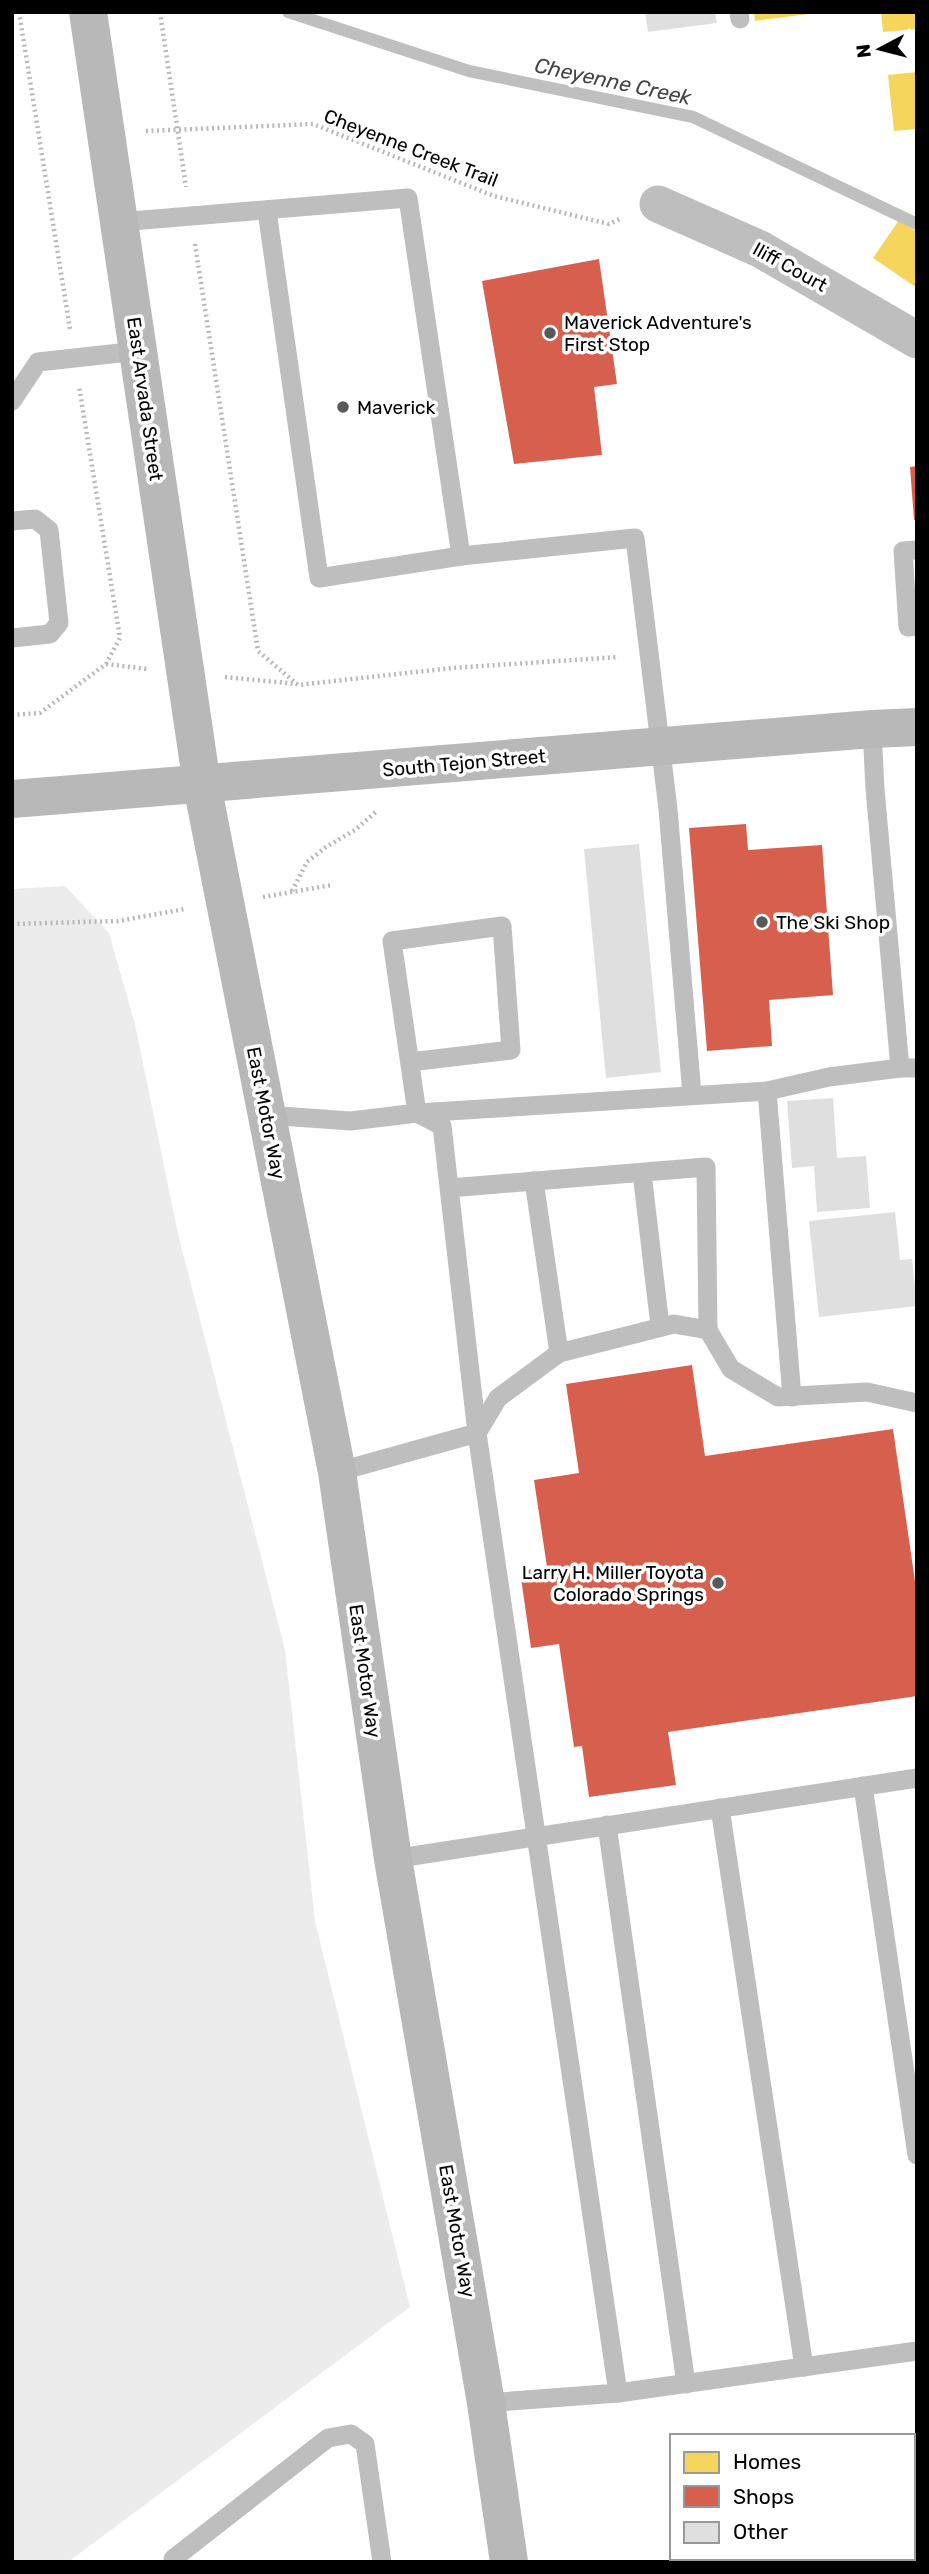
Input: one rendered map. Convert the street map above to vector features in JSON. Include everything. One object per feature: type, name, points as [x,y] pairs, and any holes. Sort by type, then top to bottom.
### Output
[{"type":"street","name":"East Arvada Street","points":[[88,12],[202,785]]},
{"type":"street","name":"Iliff Court","points":[[658,204],[760,249],[917,340]]},
{"type":"street","name":"South Tejon Street","points":[[12,799],[917,727]]},
{"type":"street","name":"East Motor Way","points":[[202,785],[337,1472],[393,1859],[486,2403],[509,2562]]},
{"type":"lane","points":[[119,222],[408,198],[461,556]]},
{"type":"lane","points":[[267,211],[319,578],[461,556],[635,538],[668,809],[692,1095]]},
{"type":"lane","points":[[12,401],[38,362],[138,351]]},
{"type":"lane","points":[[12,521],[35,519],[49,530],[59,623],[50,634],[12,638]]},
{"type":"lane","points":[[917,550],[903,551],[908,627],[917,626]]},
{"type":"lane","points":[[266,1115],[351,1121],[417,1113],[767,1091],[830,1077],[908,1068],[875,789],[872,729]]},
{"type":"lane","points":[[410,1062],[511,1050],[502,926],[392,941],[417,1113]]},
{"type":"lane","points":[[767,1091],[792,1397]]},
{"type":"lane","points":[[417,1113],[442,1126],[477,1433],[618,2393]]},
{"type":"lane","points":[[450,1188],[706,1167],[708,1330],[731,1369],[778,1397],[867,1392],[917,1403]]},
{"type":"lane","points":[[642,1172],[660,1326]]},
{"type":"lane","points":[[534,1181],[559,1353]]},
{"type":"lane","points":[[337,1472],[477,1433],[498,1398],[559,1353],[660,1326],[674,1324],[708,1330]]},
{"type":"lane","points":[[393,1859],[917,1777]]},
{"type":"lane","points":[[863,1786],[917,2155]]},
{"type":"lane","points":[[720,1808],[804,2367]]},
{"type":"lane","points":[[607,1825],[686,2384]]},
{"type":"lane","points":[[486,2403],[618,2393],[917,2351]]},
{"type":"lane","points":[[171,2561],[328,2438],[351,2434],[365,2444],[382,2562]]},
{"type":"path","name":"Cheyenne Creek Trail","points":[[106,133],[313,124],[494,196],[583,218],[609,224],[658,204]]},
{"type":"path","points":[[292,892],[307,862],[355,830],[428,766]]},
{"type":"path","points":[[12,924],[118,920]]},
{"type":"shaded area","points":[[65,886],[109,933],[135,1024],[178,1234],[285,1650],[315,1921],[410,2307],[68,2562],[12,2562],[12,889]]},
{"type":"building: Homes","points":[[754,12],[809,12],[809,14],[755,21]]},
{"type":"building: Homes","points":[[881,12],[917,12],[917,29],[883,32]]},
{"type":"building: Homes","points":[[917,72],[917,129],[894,131],[888,75]]},
{"type":"building: Homes","points":[[899,220],[917,232],[917,288],[873,258]]},
{"type":"building: Shops","name":"Maverick Adventure's First Stop","points":[[599,259],[617,384],[594,387],[602,455],[514,464],[482,281]]},
{"type":"building: Shops","points":[[917,466],[917,520],[914,520],[910,467]]},
{"type":"building: Shops","name":"The Ski Shop","points":[[746,824],[748,850],[822,845],[833,995],[769,1000],[772,1046],[707,1051],[689,828]]},
{"type":"building: Shops","name":"Larry H. Miller Toyota Colorado Springs","points":[[692,1365],[705,1456],[893,1429],[917,1595],[917,1696],[668,1732],[676,1785],[589,1797],[582,1746],[574,1747],[559,1644],[531,1648],[520,1571],[547,1567],[534,1480],[579,1473],[566,1384]]},
{"type":"building: Other","points":[[645,12],[715,12],[717,23],[648,32]]},
{"type":"building: Other","points":[[639,844],[661,1072],[606,1078],[584,849]]},
{"type":"building: Other","points":[[833,1098],[837,1158],[866,1156],[870,1208],[817,1212],[814,1166],[792,1168],[787,1101]]},
{"type":"building: Other","points":[[895,1212],[900,1260],[912,1259],[917,1306],[819,1317],[809,1221]]},
{"type":"waterway","name":"Cheyenne Creek","points":[[288,12],[469,71],[693,117],[917,224]]},
{"type":"place","name":"Maverick Adventure's First Stop","points":[[550,333]]},
{"type":"place","name":"Maverick","points":[[343,407]]},
{"type":"place","name":"The Ski Shop","points":[[762,922]]},
{"type":"place","name":"Larry H. Miller Toyota Colorado Springs","points":[[718,1583]]}]
